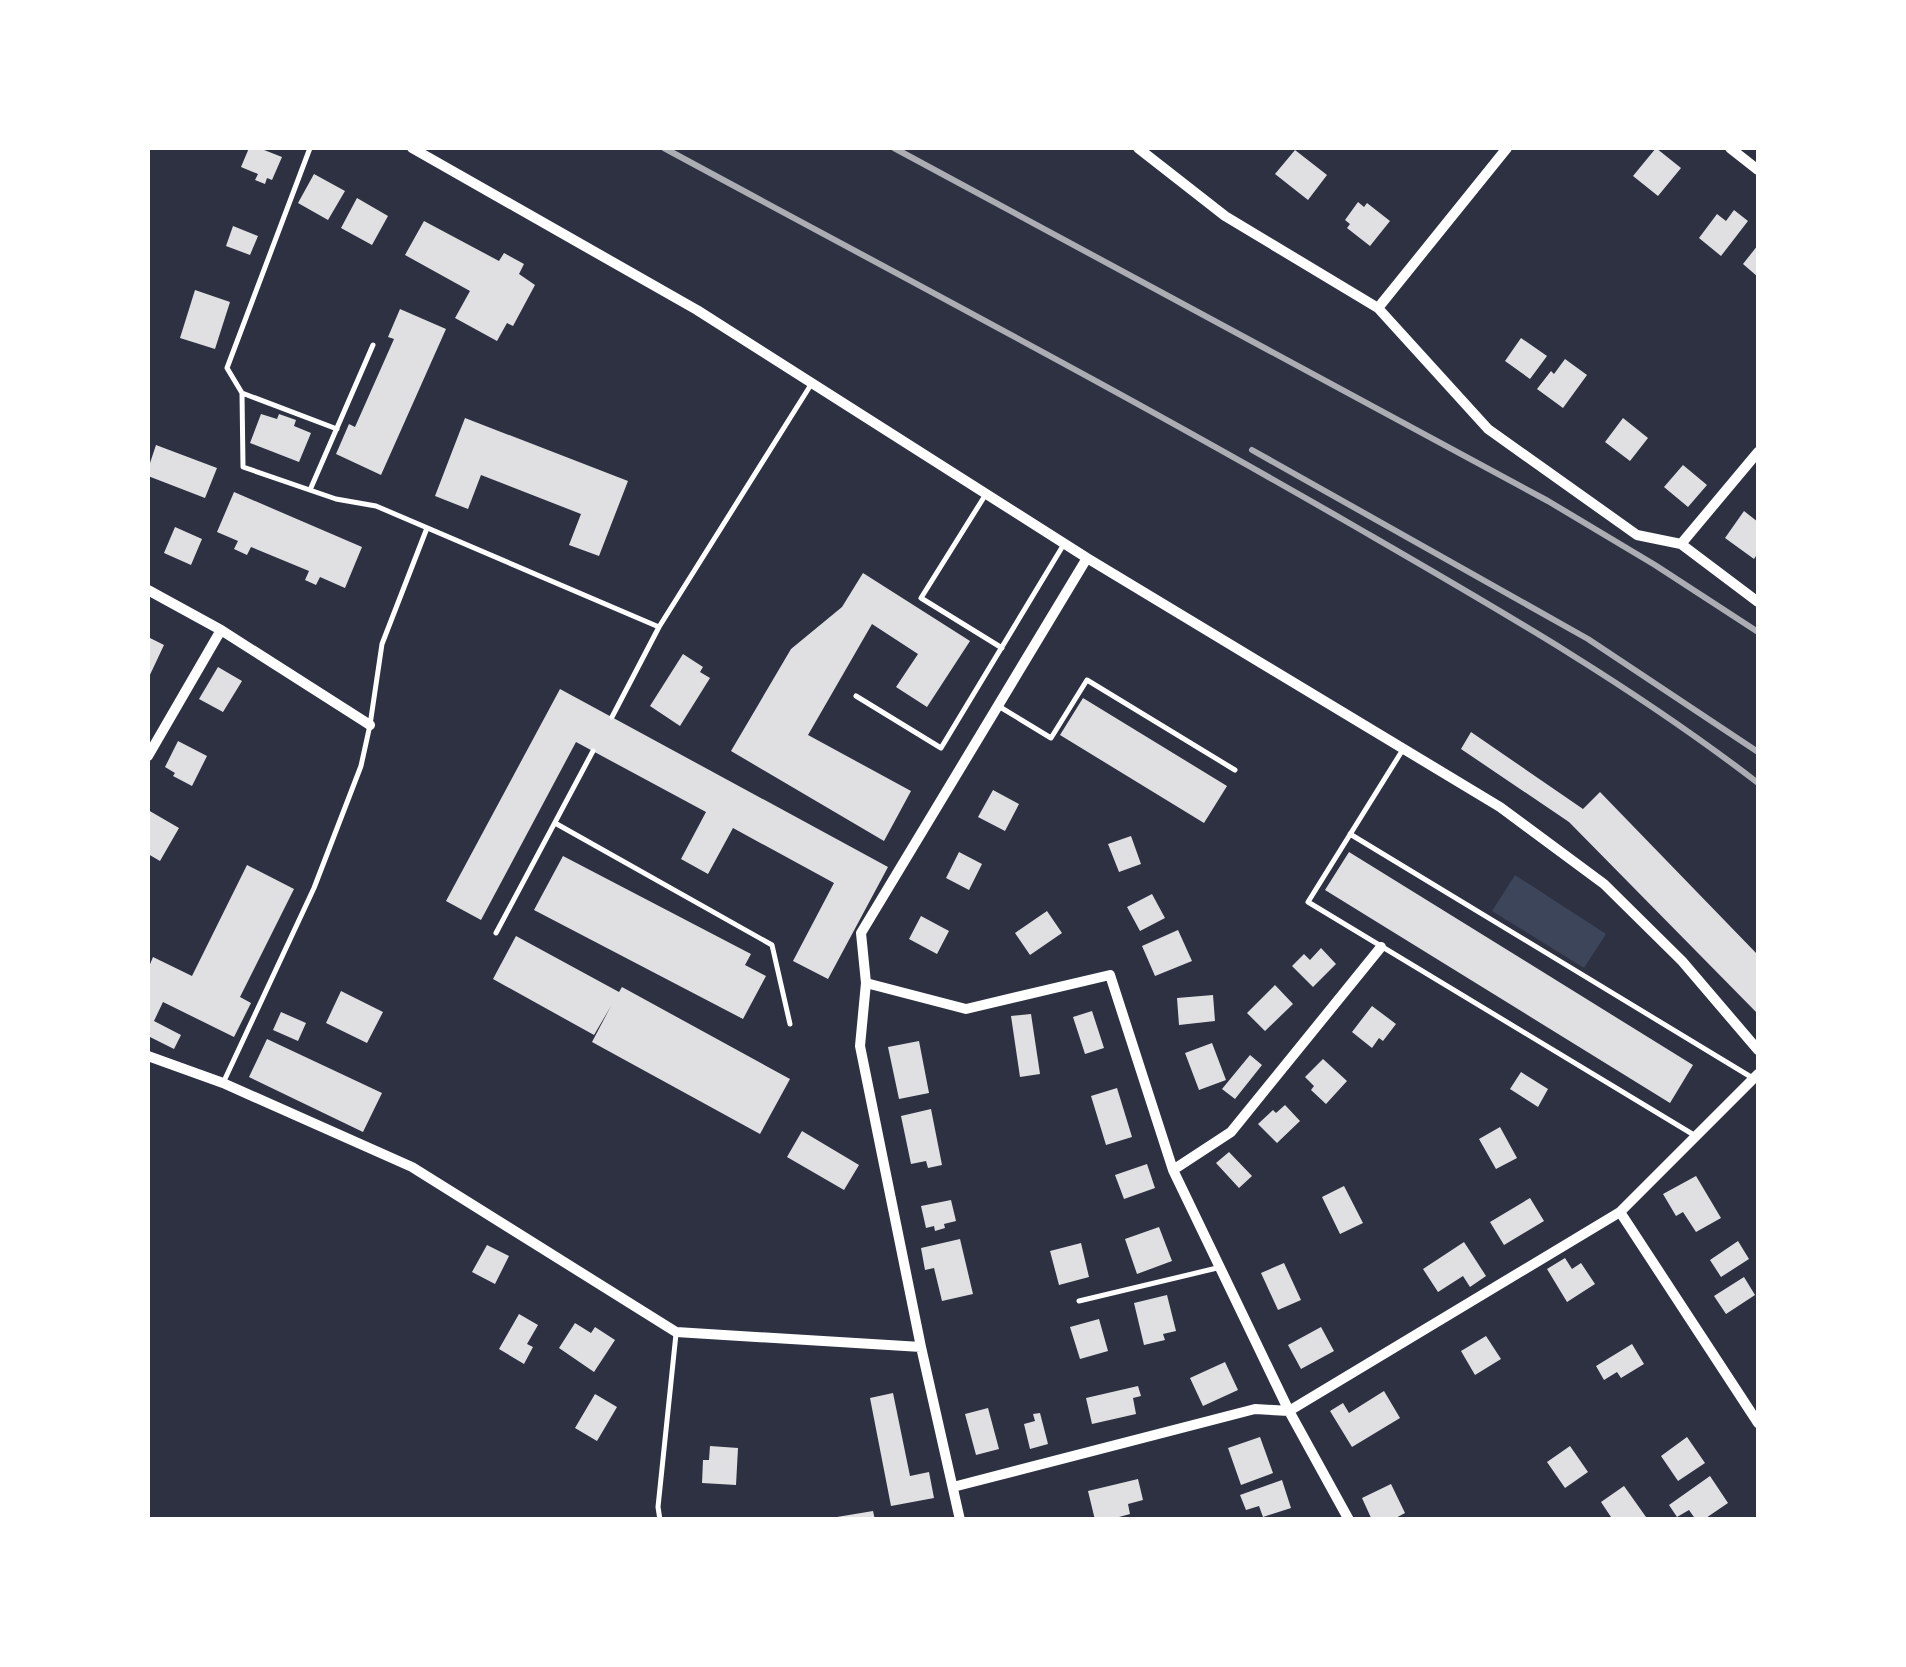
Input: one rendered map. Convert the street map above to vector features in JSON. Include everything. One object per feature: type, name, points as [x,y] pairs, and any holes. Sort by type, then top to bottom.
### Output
[{"type":"street","points":[[412,148],[697,310],[1064,544],[1500,806],[1604,884],[1682,961],[1758,1050]]},
{"type":"street","points":[[1138,148],[1225,216],[1378,308],[1488,430],[1638,535],[1681,544],[1758,602]]},
{"type":"street","points":[[1378,308],[1507,148]]},
{"type":"street","points":[[1730,148],[1758,170]]},
{"type":"street","points":[[1681,544],[1758,452]]},
{"type":"street","points":[[960,1520],[860,1046],[866,983],[861,933],[1087,558]]},
{"type":"street","points":[[148,590],[222,630],[370,725]]},
{"type":"street","points":[[148,756],[222,630]]},
{"type":"street","points":[[1174,1170],[1230,1132],[1381,947]]},
{"type":"street","points":[[866,983],[966,1010],[1110,975],[1174,1170],[1290,1411],[1349,1520]]},
{"type":"street","points":[[148,1056],[223,1084],[412,1167],[676,1332],[922,1347]]},
{"type":"street","points":[[953,1486],[1255,1410],[1290,1411],[1620,1212],[1756,1076]]},
{"type":"street","points":[[1620,1212],[1758,1422]]},
{"type":"lane","points":[[310,148],[228,368],[242,393],[243,467],[336,500],[376,506],[659,626]]},
{"type":"lane","points":[[310,490],[373,344]]},
{"type":"lane","points":[[612,717],[659,626],[812,383]]},
{"type":"lane","points":[[242,393],[337,429]]},
{"type":"lane","points":[[986,494],[921,598],[1002,648]]},
{"type":"lane","points":[[223,1084],[314,888],[361,766],[382,644],[427,528]]},
{"type":"lane","points":[[856,696],[941,748],[1064,544]]},
{"type":"lane","points":[[998,706],[1051,738],[1087,680],[1235,770]]},
{"type":"lane","points":[[1404,749],[1308,902],[1697,1136]]},
{"type":"lane","points":[[496,933],[593,751]]},
{"type":"lane","points":[[555,823],[772,945],[790,1024]]},
{"type":"lane","points":[[1350,834],[1756,1076]]},
{"type":"lane","points":[[1079,1301],[1220,1268]]},
{"type":"lane","points":[[660,1520],[658,1507],[676,1332]]},
{"type":"shaded area","points":[[1515,875],[1606,934],[1584,968],[1492,911]]},
{"type":"building","points":[[249,148],[282,157],[272,180],[267,178],[265,184],[255,180],[258,174],[241,167]]},
{"type":"building","points":[[1656,148],[1681,168],[1658,196],[1633,176]]},
{"type":"building","points":[[1295,150],[1327,175],[1308,200],[1275,174]]},
{"type":"building","points":[[314,174],[345,191],[328,220],[298,203]]},
{"type":"building","points":[[357,198],[388,216],[372,245],[341,228]]},
{"type":"building","points":[[1358,202],[1364,207],[1367,203],[1390,221],[1370,246],[1347,228],[1350,224],[1345,220]]},
{"type":"building","points":[[1734,210],[1748,221],[1721,256],[1699,238],[1717,214],[1726,221]]},
{"type":"building","points":[[424,221],[499,261],[504,253],[524,264],[519,274],[535,285],[513,326],[507,323],[497,341],[455,318],[470,291],[405,255]]},
{"type":"building","points":[[233,226],[258,236],[250,255],[226,246]]},
{"type":"building","points":[[1758,245],[1758,277],[1743,264]]},
{"type":"building","points":[[195,290],[230,302],[215,349],[180,338]]},
{"type":"building","points":[[400,309],[446,329],[381,475],[336,454],[349,424],[355,427],[394,339],[388,337]]},
{"type":"building","points":[[1521,338],[1547,356],[1530,379],[1505,361]]},
{"type":"building","points":[[1565,359],[1587,375],[1563,408],[1537,389]]},
{"type":"building","points":[[261,414],[277,419],[279,414],[296,420],[294,426],[311,433],[299,462],[250,443]]},
{"type":"building","points":[[465,418],[628,481],[599,556],[569,545],[581,514],[481,475],[468,509],[435,496]]},
{"type":"building","points":[[1623,418],[1648,438],[1630,461],[1605,442]]},
{"type":"building","points":[[156,445],[217,468],[205,498],[148,476]]},
{"type":"building","points":[[1683,465],[1707,485],[1688,507],[1664,487]]},
{"type":"building","points":[[234,492],[362,547],[345,588],[320,577],[316,585],[305,580],[309,571],[251,547],[247,555],[234,549],[238,541],[217,532]]},
{"type":"building","points":[[1744,511],[1758,522],[1758,553],[1754,559],[1725,538]]},
{"type":"building","points":[[175,527],[202,539],[191,565],[164,553]]},
{"type":"building","points":[[863,573],[970,641],[927,707],[896,687],[918,654],[872,624],[808,735],[911,791],[884,841],[731,751],[791,649],[842,607]]},
{"type":"building","points":[[148,637],[164,645],[148,679]]},
{"type":"building","points":[[683,654],[703,667],[700,672],[710,678],[680,726],[650,706]]},
{"type":"building","points":[[218,667],[242,681],[223,712],[199,699]]},
{"type":"building","points":[[560,689],[888,867],[828,979],[793,961],[834,883],[733,828],[708,874],[681,859],[706,812],[576,742],[481,920],[446,901]]},
{"type":"building","points":[[1083,698],[1227,786],[1204,823],[1060,735]]},
{"type":"building","points":[[1471,732],[1583,809],[1600,792],[1758,955],[1758,1014],[1569,822],[1461,749]]},
{"type":"building","points":[[178,741],[207,756],[192,786],[165,767]]},
{"type":"building","points":[[993,790],[1019,804],[1005,831],[978,817]]},
{"type":"building","points":[[148,810],[179,828],[160,861],[148,854]]},
{"type":"building","points":[[1131,836],[1141,864],[1119,872],[1108,844]]},
{"type":"building","points":[[959,852],[982,864],[969,890],[946,878]]},
{"type":"building","points":[[1349,852],[1693,1065],[1670,1103],[1325,890]]},
{"type":"building","points":[[563,856],[751,954],[745,965],[766,976],[743,1019],[534,910]]},
{"type":"building","points":[[247,865],[294,889],[240,997],[251,1003],[234,1037],[163,1002],[154,1021],[181,1035],[174,1049],[148,1036],[148,969],[153,957],[192,976]]},
{"type":"building","points":[[1152,894],[1165,918],[1140,931],[1127,907]]},
{"type":"building","points":[[1047,911],[1062,933],[1030,955],[1015,933]]},
{"type":"building","points":[[921,916],[949,931],[937,954],[909,939]]},
{"type":"building","points":[[1178,930],[1192,961],[1155,976],[1142,946]]},
{"type":"building","points":[[516,936],[619,992],[622,987],[790,1079],[760,1134],[592,1042],[611,1006],[594,1035],[493,979]]},
{"type":"building","points":[[1321,948],[1336,964],[1313,987],[1292,966],[1304,954],[1310,960]]},
{"type":"building","points":[[1275,985],[1293,1004],[1265,1031],[1247,1013]]},
{"type":"building","points":[[341,991],[383,1012],[367,1043],[326,1023]]},
{"type":"building","points":[[1213,995],[1215,1021],[1179,1025],[1177,998]]},
{"type":"building","points":[[1372,1006],[1396,1024],[1372,1048],[1352,1032]]},
{"type":"building","points":[[1092,1011],[1104,1048],[1085,1054],[1073,1017]]},
{"type":"building","points":[[281,1012],[306,1023],[298,1041],[273,1030]]},
{"type":"building","points":[[1031,1014],[1040,1074],[1020,1077],[1011,1016]]},
{"type":"building","points":[[267,1039],[382,1093],[363,1132],[249,1077]]},
{"type":"building","points":[[919,1041],[929,1093],[899,1099],[888,1047]]},
{"type":"building","points":[[1212,1043],[1226,1080],[1199,1090],[1185,1053]]},
{"type":"building","points":[[1250,1055],[1262,1065],[1235,1099],[1222,1089]]},
{"type":"building","points":[[1323,1059],[1347,1081],[1326,1104],[1311,1090],[1314,1086],[1305,1077]]},
{"type":"building","points":[[1521,1072],[1548,1089],[1538,1107],[1510,1089]]},
{"type":"building","points":[[1117,1088],[1132,1137],[1106,1145],[1091,1096]]},
{"type":"building","points":[[1285,1105],[1300,1121],[1277,1143],[1258,1124]]},
{"type":"building","points":[[931,1109],[942,1165],[928,1168],[926,1161],[911,1164],[901,1116]]},
{"type":"building","points":[[1500,1127],[1517,1158],[1496,1169],[1479,1139]]},
{"type":"building","points":[[802,1131],[859,1165],[844,1190],[787,1157]]},
{"type":"building","points":[[1229,1152],[1252,1176],[1239,1188],[1216,1163]]},
{"type":"building","points":[[1147,1164],[1155,1188],[1124,1199],[1115,1175]]},
{"type":"building","points":[[1696,1176],[1721,1218],[1696,1232],[1683,1212],[1676,1216],[1663,1194]]},
{"type":"building","points":[[1344,1186],[1363,1223],[1340,1234],[1322,1197]]},
{"type":"building","points":[[1530,1198],[1544,1221],[1504,1245],[1490,1222]]},
{"type":"building","points":[[951,1200],[956,1221],[935,1231],[934,1226],[926,1228],[921,1206]]},
{"type":"building","points":[[1159,1227],[1172,1261],[1137,1274],[1125,1239]]},
{"type":"building","points":[[960,1239],[973,1294],[942,1301],[934,1268],[925,1270],[921,1248]]},
{"type":"building","points":[[1738,1241],[1749,1259],[1721,1277],[1710,1260]]},
{"type":"building","points":[[1464,1242],[1486,1276],[1470,1287],[1463,1276],[1438,1292],[1423,1269]]},
{"type":"building","points":[[1081,1243],[1089,1277],[1059,1285],[1050,1251]]},
{"type":"building","points":[[487,1245],[509,1256],[495,1284],[472,1272]]},
{"type":"building","points":[[1565,1258],[1572,1269],[1581,1263],[1595,1284],[1567,1302],[1547,1269]]},
{"type":"building","points":[[1284,1263],[1301,1300],[1278,1310],[1261,1273]]},
{"type":"building","points":[[1744,1277],[1755,1295],[1726,1314],[1714,1296]]},
{"type":"building","points":[[1167,1295],[1176,1331],[1163,1334],[1165,1340],[1144,1345],[1134,1303]]},
{"type":"building","points":[[519,1314],[538,1325],[527,1344],[533,1347],[524,1364],[499,1349]]},
{"type":"building","points":[[1099,1319],[1108,1351],[1080,1359],[1070,1327]]},
{"type":"building","points":[[575,1323],[591,1333],[595,1327],[615,1340],[594,1372],[559,1348]]},
{"type":"building","points":[[1321,1327],[1334,1351],[1301,1369],[1288,1345]]},
{"type":"building","points":[[1486,1336],[1501,1359],[1475,1375],[1461,1351]]},
{"type":"building","points":[[1632,1344],[1644,1364],[1621,1378],[1617,1372],[1604,1380],[1596,1366]]},
{"type":"building","points":[[1225,1362],[1238,1390],[1203,1406],[1190,1378]]},
{"type":"building","points":[[1138,1386],[1141,1396],[1133,1398],[1136,1414],[1092,1424],[1086,1398]]},
{"type":"building","points":[[1384,1391],[1400,1418],[1352,1447],[1330,1411],[1343,1403],[1349,1413]]},
{"type":"building","points":[[893,1393],[910,1476],[929,1472],[934,1498],[891,1506],[870,1398]]},
{"type":"building","points":[[595,1394],[617,1407],[597,1441],[575,1428]]},
{"type":"building","points":[[988,1408],[999,1449],[976,1455],[965,1414]]},
{"type":"building","points":[[1040,1413],[1048,1444],[1030,1449],[1024,1424],[1035,1421],[1033,1414]]},
{"type":"building","points":[[1260,1437],[1273,1473],[1241,1485],[1228,1448]]},
{"type":"building","points":[[1687,1437],[1705,1463],[1678,1481],[1661,1456]]},
{"type":"building","points":[[710,1446],[738,1448],[736,1485],[702,1483],[703,1460],[709,1460]]},
{"type":"building","points":[[1570,1446],[1588,1472],[1565,1488],[1547,1462]]},
{"type":"building","points":[[1710,1476],[1728,1503],[1703,1520],[1696,1520],[1689,1510],[1677,1517],[1669,1505]]},
{"type":"building","points":[[1138,1479],[1143,1500],[1128,1504],[1130,1514],[1095,1520],[1088,1491]]},
{"type":"building","points":[[1282,1480],[1291,1508],[1263,1517],[1259,1506],[1246,1510],[1240,1495]]},
{"type":"building","points":[[1391,1484],[1405,1513],[1392,1520],[1372,1520],[1362,1498]]},
{"type":"building","points":[[1624,1486],[1646,1517],[1642,1520],[1613,1520],[1601,1502]]},
{"type":"building","points":[[873,1511],[875,1520],[837,1517]]},
{"type":"railway","points":[[664,148],[1094,380],[1402,553],[1609,679],[1758,783]]},
{"type":"railway","points":[[894,148],[1548,501],[1758,632]]},
{"type":"railway","points":[[1252,450],[1588,639],[1758,752]]}]
